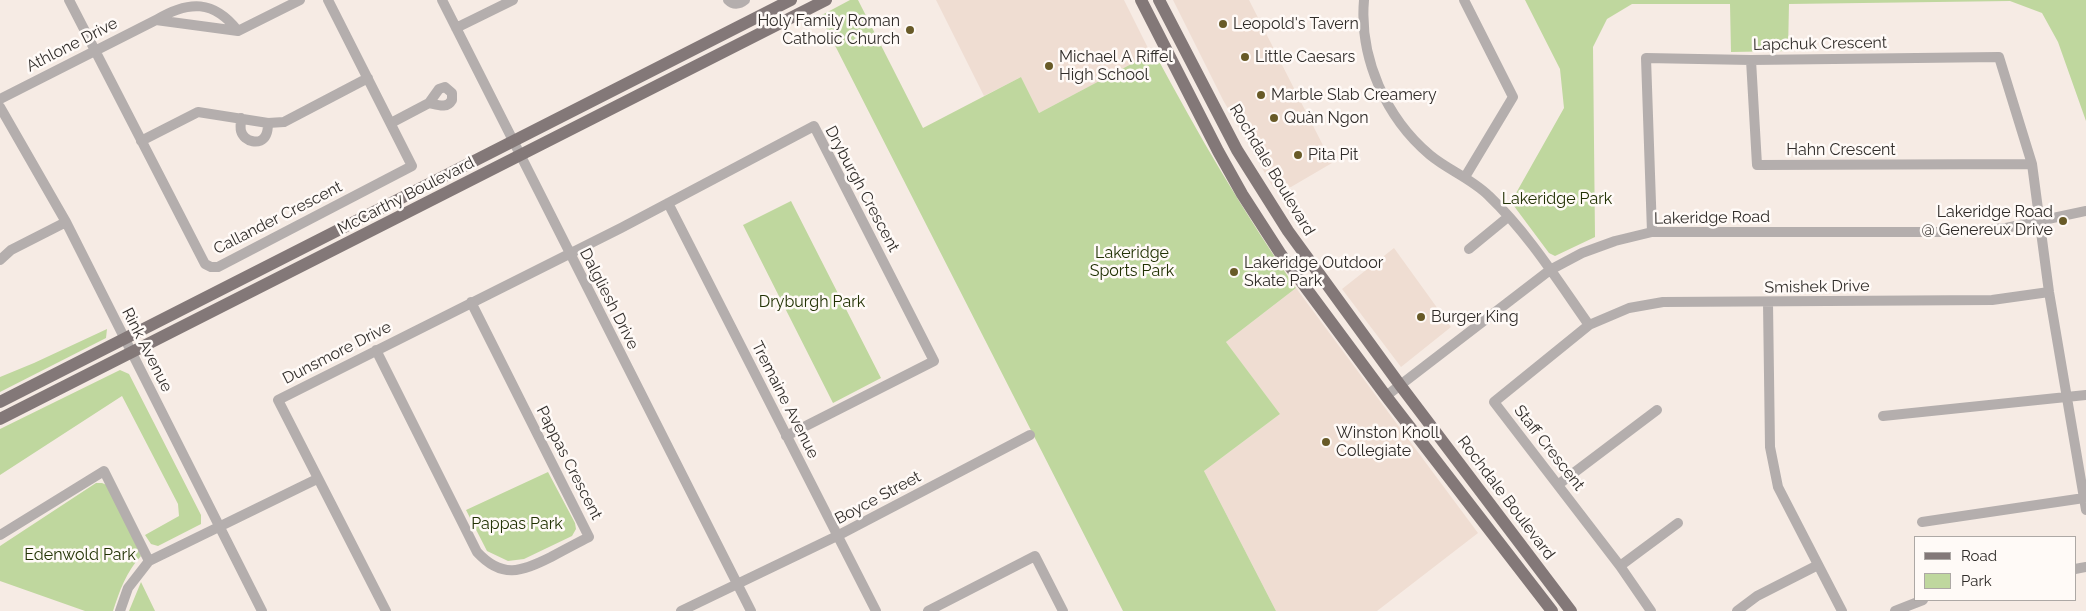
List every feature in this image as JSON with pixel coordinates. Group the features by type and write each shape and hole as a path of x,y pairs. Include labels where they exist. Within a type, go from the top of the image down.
{"main road":[{"name":"McCarthy Boulevard","path":"0,402 791,0"},
{"name":"McCarthy Boulevard","path":"0,419 826,0"},
{"name":"Rochdale Boulevard","path":"1141,0 1242,194 1280,253 1386,396 1552,611"},
{"name":"Rochdale Boulevard","path":"1158,0 1237,150 1269,202 1400,385 1571,611"}],"street":[{"name":"Callander Crescent","path":"69,0 205,264 211,267 218,267 412,166 328,0"},
{"path":"156,20 238,31 300,0"},
{"name":"Dalgliesh Drive","path":"442,0 751,611"},
{"path":"456,28 513,0"},
{"path":"728,0 732,4 745,0"},
{"path":"1364,0 1365,40 1374,76 1398,120 1430,155 1488,195 1550,270 1588,325"},
{"path":"1464,0 1512,97 1465,178"},
{"name":"Athlone Drive","path":"0,99 156,20 179,4 198,1 217,7 238,31"},
{"name":"Lapchuk Crescent","path":"1652,232 1646,58 1751,60 1999,58 2032,164 2049,292 2086,510"},
{"name":"Hahn Crescent","path":"1751,60 1756,165 2032,164"},
{"path":"141,141 198,112 268,123 284,122 368,78"},
{"path":"391,123 429,103"},
{"name":"Rink Avenue","path":"0,107 66,222 262,611"},
{"path":"241,118 241,132 247,140 255,142 263,140 267,134 268,123"},
{"name":"Dryburgh Crescent","path":"569,252 668,203 814,126 934,361 786,436"},
{"name":"Tremaine Avenue","path":"668,203 876,611"},
{"name":"Lakeridge Road","path":"1386,396 1550,270 1582,253 1615,241 1652,232 1956,232 2006,228 2086,211"},
{"path":"1469,249 1508,217"},
{"path":"0,260 11,250 66,222"},
{"name":"Dunsmore Drive","path":"386,611 278,400 569,252"},
{"name":"Smishek Drive","path":"1588,325 1629,308 1663,302 1992,300 2049,292"},
{"name":"Pappas Crescent","path":"376,350 477,552 487,563 503,569 515,571 528,569 589,537 471,302"},
{"path":"1768,302 1770,447 1778,486 1842,611"},
{"name":"Staff Crescent","path":"1588,325 1494,402 1559,484 1651,611"},
{"path":"1884,416 2086,395"},
{"path":"1559,484 1657,410"},
{"name":"Boyce Street","path":"737,583 837,536 1030,435"},
{"path":"0,535 104,471 149,562"},
{"path":"120,611 128,588 149,562 317,479"},
{"path":"1922,522 2084,498"},
{"path":"1620,566 1678,523"},
{"path":"928,611 1034,556 1063,611"},
{"path":"1737,611 1757,596 1818,565"},
{"path":"681,611 737,583"},
{"path":"1895,611 1920,601"}],"shaded area":[{"name":"Michael A Riffel High School","path":"936,0 1124,0 1151,54 1039,113 1021,77 984,96"},
{"path":"1173,0 1249,0 1332,163 1291,187 1274,189 1223,100"},
{"path":"1394,248 1451,327 1401,367 1342,289"},
{"name":"Winston Knoll Collegiate","path":"1296,288 1478,533 1377,611 1276,611 1204,471 1280,414 1226,342"}],"green space":[{"name":"Lakeridge Sports Park","path":"850,0 858,0 923,128 1021,77 1039,113 1154,52 1222,172 1296,288 1226,342 1280,414 1204,471 1276,611 1123,611 820,16"},
{"name":"Lakeridge Park","path":"1525,0 2086,0 2086,121 2058,42 2042,13 2010,1 1789,4 1788,51 1731,52 1730,4 1632,4 1607,19 1593,47 1595,237 1555,256 1549,253 1511,202 1564,108 1560,69"},
{"name":"Dryburgh Park","path":"791,201 881,378 833,403 743,225"},
{"path":"107,329 106,338 0,392 0,377"},
{"path":"120,370 129,374 201,515 201,524 158,546 151,544 145,535 179,516 178,504 122,396 0,475 0,429"},
{"name":"Pappas Park","path":"548,472 575,523 576,529 572,536 524,559 508,561 487,551 466,510"},
{"name":"Edenwold Park","path":"96,483 109,486 141,556 127,575 113,611 85,611 0,581 0,546"},
{"path":"141,582 155,611 129,611"}],"place":[{"name":"Leopold's Tavern","path":"1223,24"},
{"name":"Holy Family Roman Catholic Church","path":"910,30"},
{"name":"Little Caesars","path":"1245,57"},
{"name":"Michael A Riffel High School","path":"1049,66"},
{"name":"Marble Slab Creamery","path":"1261,95"},
{"name":"Quàn Ngon","path":"1274,118"},
{"name":"Pita Pit","path":"1298,155"},
{"name":"Lakeridge Road @ Genereux Drive","path":"2063,221"},
{"name":"Lakeridge Outdoor Skate Park","path":"1234,272"},
{"name":"Burger King","path":"1421,317"},
{"name":"Winston Knoll Collegiate","path":"1326,442"}]}
